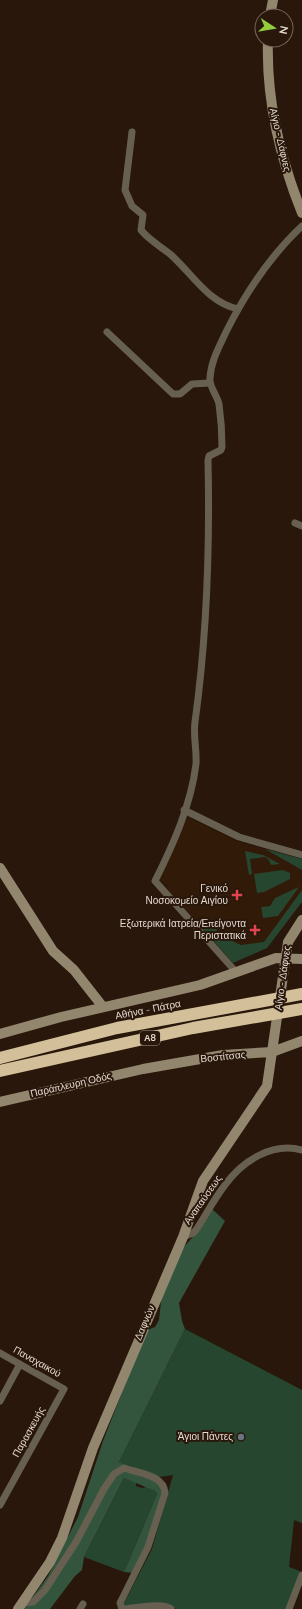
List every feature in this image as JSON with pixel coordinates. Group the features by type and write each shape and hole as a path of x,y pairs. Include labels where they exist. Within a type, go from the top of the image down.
{"highway":[{"name":"Αθήνα - Πάτρα","path":"0,1058 117,1028 302,994"},
{"name":"Α8","path":"0,1071 193,1028 302,1008"}],"main road":[{"name":"Αίγιο - Δάφνες","path":"268,48 271,104 277,140 289,179 302,213"},
{"path":"0,868 53,951 74,970 103,1007"},
{"name":"Αίγιο - Δάφνες","path":"274,1040 290,938 302,920"},
{"path":"0,1034 103,1007 187,988 236,972 266,960 286,958 302,959"},
{"name":"Δαφνών","path":"20,1606 56,1552 93,1448 182,1237 203,1180 267,1087 270,1077 274,1040"},
{"name":"Βοστίτσας","path":"143,1069 223,1055 272,1052 302,1041"},
{"name":"Παράπλευρη Οδός","path":"0,1102 143,1069"}],"street":[{"path":"132,132 125,190 132,206 143,215 141,230 170,254 206,291 228,307 238,309"},
{"path":"236,972 155,881 170,851 184,810 195,767 195,726 203,663 208,553 208,460 209,456 221,450 222,446 219,403 210,383 216,354 238,309 255,279 274,254 302,226"},
{"path":"107,332 173,394 180,394 192,384 210,383"},
{"path":"184,810 239,837 302,855"},
{"name":"Αναπαύσεως","path":"182,1237 196,1230 225,1184 249,1161 262,1154 283,1147 302,1150"},
{"name":"Παναχαικού","path":"0,1353 64,1389"},
{"path":"0,1401 20,1364"},
{"name":"Παρασκευής","path":"0,1505 64,1389"},
{"path":"20,1606 33,1602 45,1590 76,1542 104,1489 114,1474 124,1468 158,1479 165,1486 165,1493 148,1547 120,1602 122,1609"},
{"path":"289,1609 302,1574"},
{"path":"125,1609 148,1606 168,1607 171,1609"}],"shaded area":[{"name":"Γενικό Νοσοκομείο Αιγίου","path":"185,816 236,841 302,859 302,902 267,948 233,963 166,888 167,885 159,880"}],"green space":[{"path":"265,849 302,859 302,870"},
{"path":"245,851 263,855 280,864 271,865 269,860 265,857 250,859 252,874 249,875"},
{"path":"283,870 290,873 290,879 264,892 257,893 254,874"},
{"path":"299,887 278,916 263,918 261,907 270,906 275,898"},
{"path":"302,890 302,902 267,948 233,963 202,928 210,921 221,936 241,945 264,942"},
{"path":"212,1209 225,1221 179,1303 185,1329 119,1462 159,1477 163,1492 147,1546 133,1573 124,1572 157,1494 155,1491 124,1478 84,1557 82,1570 75,1576 50,1609 24,1609 48,1576 78,1517 103,1441 144,1337 147,1330 155,1327 159,1320 162,1293 183,1248 199,1230"},
{"path":"185,1329 302,1390 302,1523 294,1520 289,1567 300,1571 287,1609 176,1609 165,1604 158,1603 144,1603 125,1607 123,1605 152,1549 173,1475 159,1477 119,1462"},
{"path":"124,1478 136,1482 136,1486 142,1488 146,1487 155,1491 157,1494 124,1572 84,1557"}],"place":[{"name":"Γενικό Νοσοκομείο Αιγίου","path":"237,895"},
{"name":"Εξωτερικά Ιατρεία/Επείγοντα Περιστατικά","path":"255,930"},
{"name":"Άγιοι Πάντες","path":"241,1437"}]}
